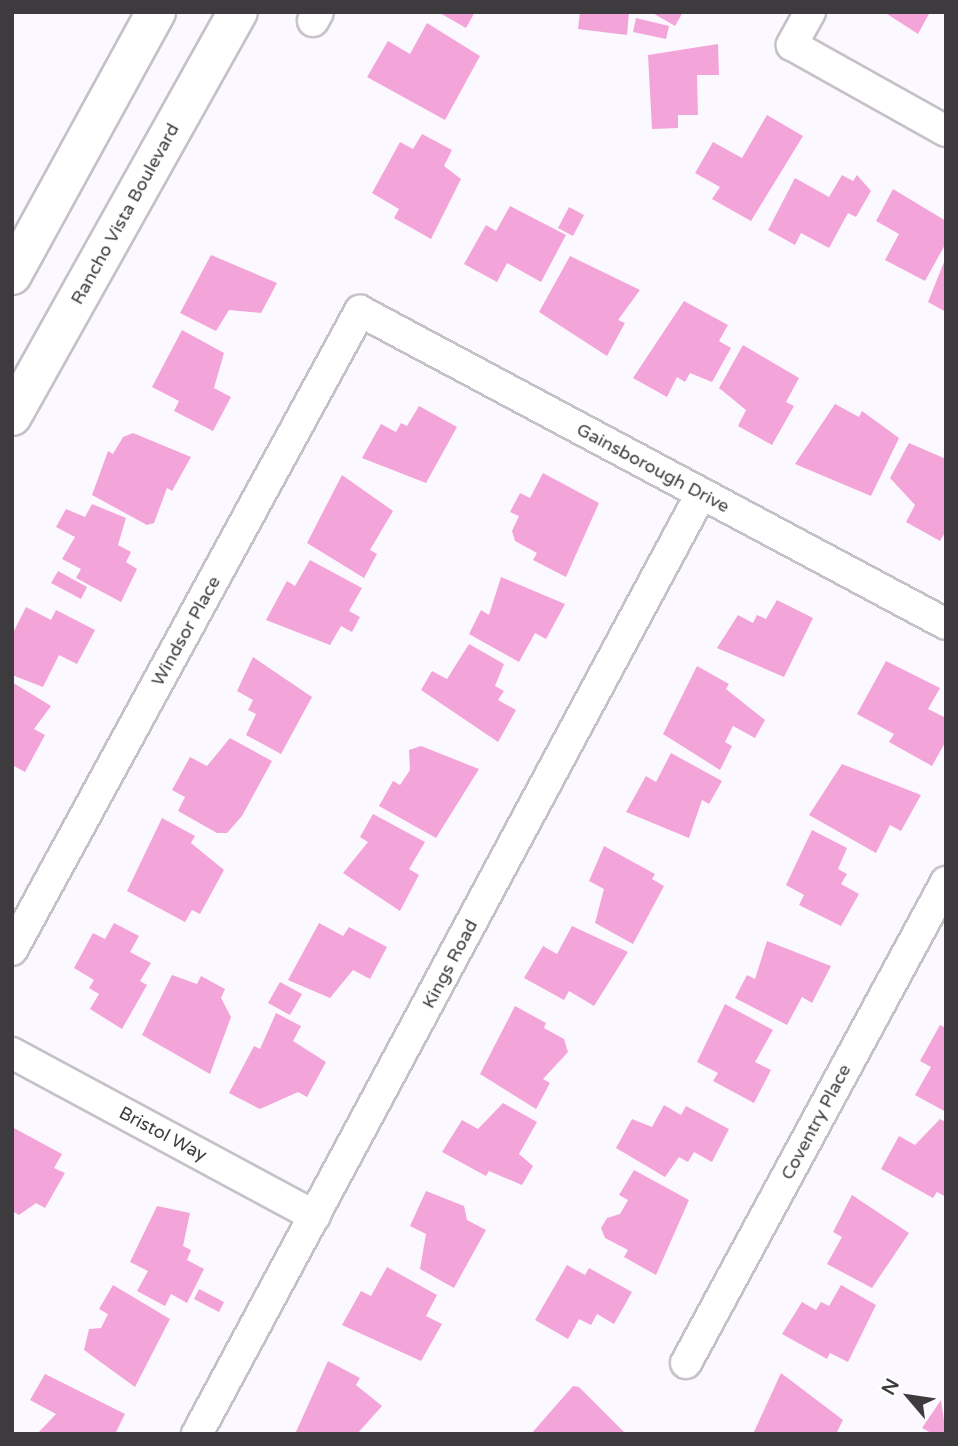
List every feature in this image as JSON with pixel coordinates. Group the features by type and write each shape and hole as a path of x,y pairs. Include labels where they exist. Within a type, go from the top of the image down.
{"main road":[{"path":"12,275 156,12"},
{"name":"Rancho Vista Boulevard","path":"12,416 238,12"}],"street":[{"path":"810,12 792,46 946,131"},
{"name":"Gainsborough Drive","path":"359,311 946,624"},
{"name":"Windsor Place","path":"12,950 359,311"},
{"name":"Kings Road","path":"197,1434 701,494"},
{"name":"Coventry Place","path":"686,1363 946,882"},
{"name":"Bristol Way","path":"12,1053 315,1216"}],"building":[{"path":"438,12 475,12 466,28"},
{"path":"580,12 629,12 627,35 578,29"},
{"path":"651,12 683,12 675,26"},
{"path":"884,12 930,12 918,34"},
{"path":"636,18 669,26 666,39 633,32"},
{"path":"427,23 480,56 445,120 367,77 388,41 410,54"},
{"path":"718,44 719,75 697,75 698,115 678,115 678,128 652,129 648,55"},
{"path":"767,115 803,136 751,221 712,199 720,187 695,173 713,142 742,158"},
{"path":"422,134 452,150 444,166 461,179 431,239 394,218 399,209 372,193 400,142 413,149"},
{"path":"842,175 853,181 857,175 871,191 856,217 848,213 829,248 801,233 795,245 768,230 795,178 829,197"},
{"path":"893,189 946,221 946,243 925,281 885,260 899,234 876,221"},
{"path":"510,206 566,235 541,282 507,263 497,282 464,264 486,225 496,231"},
{"path":"569,207 584,215 573,236 558,228"},
{"path":"211,255 277,283 261,313 229,310 216,331 180,313"},
{"path":"570,256 640,290 618,320 625,323 607,356 539,312"},
{"path":"946,257 946,312 928,302"},
{"path":"684,301 728,325 719,341 731,348 712,382 690,373 685,382 677,377 667,397 633,378"},
{"path":"182,330 224,353 214,388 231,397 213,431 174,411 179,401 152,387"},
{"path":"743,345 799,378 786,402 794,406 772,445 738,426 746,410 719,388"},
{"path":"835,404 859,417 862,411 899,438 871,496 795,464"},
{"path":"419,406 457,427 426,483 362,458 381,424 396,432 401,423 407,426"},
{"path":"133,433 191,457 172,491 167,488 154,523 147,525 92,495 108,451 113,454 123,437"},
{"path":"909,443 946,459 946,531 940,541 906,522 915,505 890,478"},
{"path":"543,473 599,503 566,577 533,560 537,553 515,541 512,531 519,516 510,512 520,493 530,498"},
{"path":"342,475 393,511 370,550 377,554 364,578 307,543"},
{"path":"92,504 126,518 118,545 131,552 126,562 137,569 121,602 76,578 81,569 62,559 75,537 56,527 66,509 85,517"},
{"path":"310,560 362,588 349,611 360,617 352,632 341,626 330,645 266,620 287,581 295,586"},
{"path":"58,571 87,587 81,599 51,583"},
{"path":"501,577 565,604 546,639 535,633 519,662 469,634 481,610 489,615"},
{"path":"777,600 813,618 784,677 717,648 738,615 753,623 757,615 766,619"},
{"path":"26,607 51,620 56,610 95,630 77,664 59,655 43,687 12,675 12,635"},
{"path":"469,644 504,664 495,686 504,691 498,700 516,710 498,742 421,690 432,671 447,679"},
{"path":"253,657 312,697 281,754 246,735 256,714 248,710 253,700 237,691"},
{"path":"886,661 940,688 928,709 946,718 946,741 932,766 889,742 894,734 857,714"},
{"path":"697,666 729,684 726,689 765,720 755,738 733,726 725,742 732,746 720,770 663,734"},
{"path":"12,682 51,706 34,729 45,735 25,772 12,765"},
{"path":"230,738 272,761 242,816 227,833 217,833 178,811 185,797 172,790 190,757 207,766"},
{"path":"421,746 479,769 436,838 379,806 393,781 400,785 410,770 409,750"},
{"path":"671,753 722,781 709,804 702,800 689,838 626,812 646,776 656,782"},
{"path":"842,764 921,795 901,831 890,825 876,853 809,815"},
{"path":"373,814 425,842 409,869 419,875 400,911 343,873 368,842 360,837"},
{"path":"162,818 195,836 191,843 224,870 200,914 192,910 185,922 127,891"},
{"path":"812,830 847,848 838,869 847,874 841,884 859,894 841,926 799,905 804,895 786,885"},
{"path":"604,846 655,874 652,879 664,886 633,944 595,923 604,889 589,881"},
{"path":"114,923 139,936 130,952 151,963 140,981 147,985 122,1029 90,1009 99,994 89,988 94,980 74,968 93,933 105,939"},
{"path":"319,923 343,936 349,927 387,947 370,979 353,970 330,998 288,980"},
{"path":"572,926 628,952 594,1006 569,991 564,1000 524,978 543,946 557,954"},
{"path":"767,941 831,966 812,1003 802,997 787,1025 735,998 747,975 755,979"},
{"path":"172,975 197,984 201,976 225,989 221,998 231,1017 210,1074 142,1035"},
{"path":"280,982 302,994 290,1015 268,1003"},
{"path":"725,1004 773,1030 755,1062 771,1070 754,1103 713,1081 718,1073 697,1062"},
{"path":"515,1006 546,1023 544,1028 564,1039 568,1052 543,1079 550,1083 536,1109 480,1074"},
{"path":"276,1013 301,1026 293,1041 326,1062 307,1097 298,1092 260,1109 229,1093 254,1046 260,1049"},
{"path":"940,1025 946,1028 946,1112 915,1095 931,1067 920,1061"},
{"path":"503,1103 537,1122 519,1154 533,1166 522,1185 489,1171 486,1176 442,1152 462,1120 478,1129"},
{"path":"664,1105 681,1115 686,1106 729,1129 712,1162 694,1152 688,1162 679,1157 665,1177 616,1148 632,1119 652,1127"},
{"path":"940,1119 946,1122 946,1197 937,1192 933,1198 881,1169 899,1136 915,1145"},
{"path":"12,1127 62,1154 54,1168 65,1173 45,1208 36,1203 19,1215 12,1211"},
{"path":"634,1170 689,1200 656,1275 624,1257 628,1250 605,1238 601,1228 607,1218 620,1214 628,1200 619,1195"},
{"path":"426,1191 464,1206 467,1220 486,1230 454,1288 420,1269 426,1234 410,1226"},
{"path":"852,1195 909,1233 872,1288 827,1264 842,1237 833,1232"},
{"path":"157,1206 190,1213 183,1246 191,1250 187,1260 204,1269 187,1303 171,1294 165,1306 137,1291 148,1271 130,1262"},
{"path":"567,1265 585,1275 589,1268 632,1292 614,1324 597,1314 591,1325 579,1319 568,1339 535,1320"},
{"path":"387,1267 437,1295 426,1316 442,1324 421,1361 342,1325 361,1291 371,1296"},
{"path":"113,1285 170,1319 135,1387 84,1350 89,1329 101,1328 108,1314 99,1309"},
{"path":"841,1285 876,1305 848,1362 830,1353 827,1359 782,1334 802,1302 816,1310 821,1302 829,1306"},
{"path":"199,1289 224,1302 219,1312 194,1299"},
{"path":"328,1361 360,1378 356,1385 382,1406 357,1434 295,1434"},
{"path":"781,1373 843,1420 836,1434 753,1434"},
{"path":"45,1374 125,1414 115,1434 37,1434 56,1414 30,1400"},
{"path":"573,1386 579,1387 626,1434 531,1434"},
{"path":"941,1400 946,1434 933,1434 922,1428"}]}
